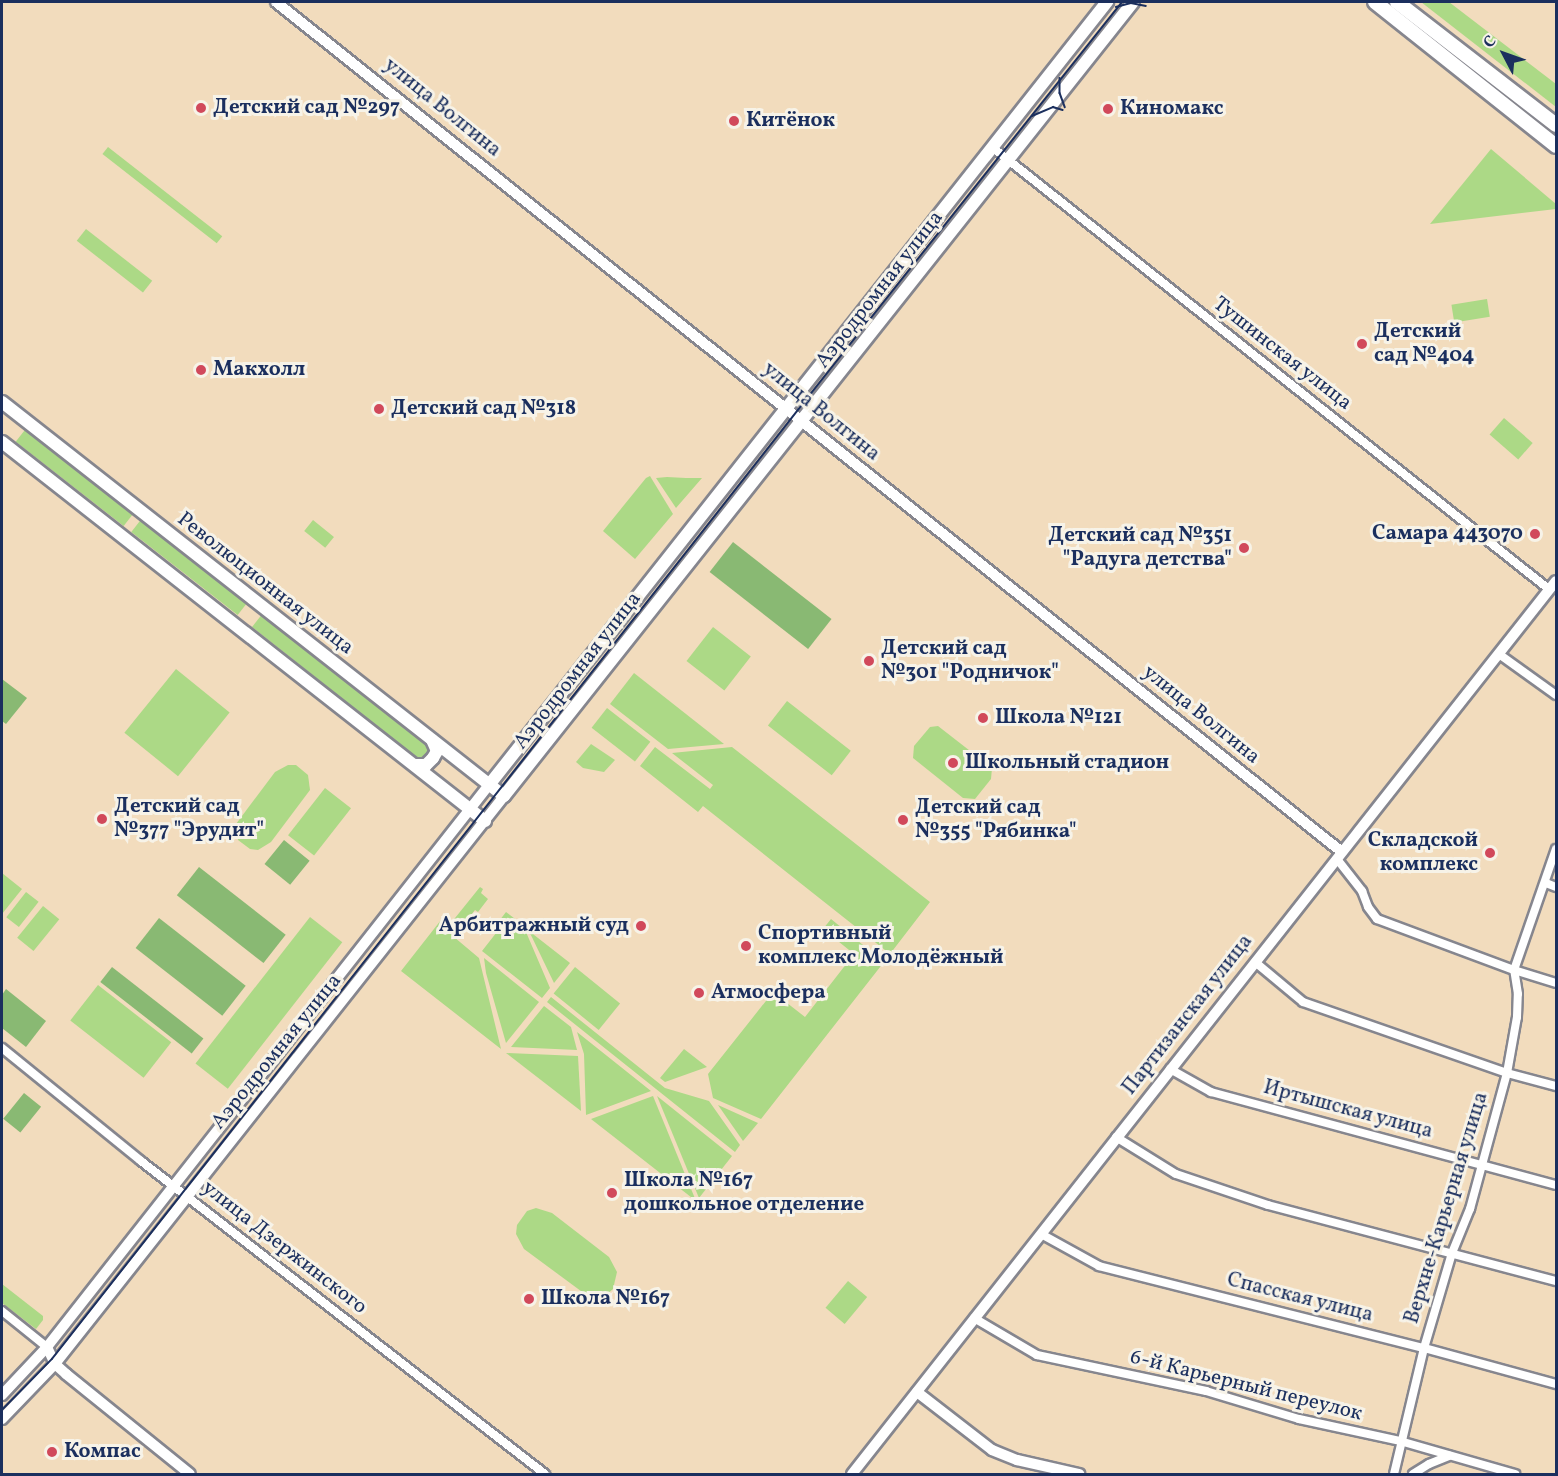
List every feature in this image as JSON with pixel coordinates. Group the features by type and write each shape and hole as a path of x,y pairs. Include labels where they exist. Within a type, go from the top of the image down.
{"main road":[{"name":"Аэродромная улица","path":"489,785 1107,2"},
{"name":"Аэродромная улица","path":"504,796 1133,2"},
{"path":"1375,2 1557,146"},
{"path":"1397,2 1557,125"},
{"name":"Революционная улица","path":"2,402 504,796"},
{"path":"2,442 485,821"},
{"path":"415,765 426,765 433,758 437,751 432,740"}],"street":[{"name":"улица Волгина","path":"276,2 801,420 1340,856 1377,919 1514,970 1557,983"},
{"name":"Тушинская улица","path":"992,147 1553,586"},
{"name":"Партизанская улица","path":"852,1474 1553,586"},
{"path":"1499,654 1557,695"},
{"name":"Аэродромная улица","path":"47,1347 489,785"},
{"name":"Аэродромная улица","path":"55,1364 504,796"},
{"name":"Верхне-Карьерная улица","path":"1394,1474 1400,1441 1424,1348 1452,1253 1470,1209 1480,1164 1507,1073 1517,1017 1518,994 1514,970 1557,849"},
{"path":"1546,883 1557,887"},
{"path":"1255,962 1303,1002 1507,1073 1557,1086"},
{"name":"улица Дзержинского","path":"2,1048 545,1474"},
{"name":"Иртышская улица","path":"1170,1069 1211,1092 1557,1185"},
{"path":"1116,1137 1176,1174 1268,1205 1557,1281"},
{"name":"Спасская улица","path":"1041,1234 1099,1266 1557,1384"},
{"path":"2,1311 47,1347 55,1364 190,1474"},
{"name":"6-й Карьерный переулок","path":"974,1318 1037,1356 1206,1391 1299,1419 1400,1441 1515,1474"},
{"path":"2,1395 47,1347"},
{"path":"2,1419 55,1364"},
{"path":"917,1392 992,1450 1017,1460 1079,1474"},
{"path":"1413,1474 1449,1456"}],"green space":[{"path":"1421,2 1449,2 1556,84 1556,107"},
{"path":"108,147 222,236 217,243 102,154"},
{"path":"1491,149 1556,204 1556,209 1430,224"},
{"path":"86,229 152,281 143,293 77,241"},
{"path":"1487,299 1490,317 1454,322 1451,305"},
{"path":"1504,418 1533,443 1518,460 1490,435"},
{"path":"28,426 136,510 124,526 16,442"},
{"path":"650,476 673,514 635,559 603,531"},
{"path":"656,478 702,478 676,508"},
{"path":"143,517 249,600 238,615 131,532"},
{"path":"313,520 334,537 325,548 304,531"},
{"path":"733,542 832,619 808,649 710,572"},
{"path":"263,613 430,743 428,754 418,759 252,627"},
{"path":"713,627 751,657 724,690 687,661"},
{"path":"176,669 230,712 178,776 124,733"},
{"path":"634,673 724,744 668,749 610,704"},
{"path":"2,679 27,698 6,724 2,721"},
{"path":"787,701 851,751 832,775 768,725"},
{"path":"607,708 650,742 635,762 592,728"},
{"name":"Школьный стадион","path":"938,726 992,768 991,779 975,799 963,798 913,758 914,746 930,727"},
{"path":"591,744 615,760 604,772 583,768 576,762"},
{"path":"655,747 710,789 713,785 672,753 732,747 930,902 890,954 703,806 698,812 640,766"},
{"path":"288,765 296,765 308,775 310,790 271,842 258,850 250,849 238,840 236,824 275,772"},
{"path":"325,788 351,808 314,856 288,835"},
{"path":"284,840 310,861 290,885 264,864"},
{"path":"199,867 286,935 264,963 177,895"},
{"path":"2,873 22,889 2,914"},
{"path":"480,887 483,889 481,893 488,899 478,912 475,910 460,929 451,923"},
{"path":"26,892 39,902 19,927 6,917"},
{"path":"43,906 59,919 34,951 17,938"},
{"path":"506,912 523,925 550,988 542,998 482,951 500,928 496,925"},
{"path":"310,917 342,942 228,1089 195,1064"},
{"path":"159,918 246,986 222,1016 136,948"},
{"path":"831,919 884,962 761,1119 713,1098 708,1074 773,992 805,1017 854,954 823,929"},
{"path":"441,920 457,933 454,937 479,958 501,1049 401,971"},
{"path":"529,931 570,963 554,983"},
{"path":"484,958 539,1002 506,1043 486,973"},
{"path":"112,967 203,1038 192,1053 100,982"},
{"path":"575,967 620,1004 599,1030 554,993"},
{"path":"98,985 171,1042 144,1078 70,1020"},
{"path":"6,989 46,1021 26,1047 2,1028 2,995"},
{"path":"551,997 665,1088 709,1101 740,1145 735,1152 547,1002"},
{"path":"544,1006 571,1027 577,1050 511,1047"},
{"path":"577,1032 651,1091 586,1115 584,1054"},
{"path":"684,1049 707,1067 665,1082 660,1078"},
{"path":"506,1053 578,1056 581,1111"},
{"path":"24,1093 41,1107 20,1132 3,1119"},
{"path":"653,1096 696,1201 591,1119"},
{"path":"657,1096 732,1156 699,1198"},
{"path":"718,1105 758,1123 743,1141"},
{"path":"536,1208 552,1213 609,1257 617,1272 613,1289 606,1295 589,1297 524,1249 516,1234 517,1225 527,1211"},
{"path":"848,1281 867,1297 845,1324 826,1308"},
{"path":"2,1284 43,1316 43,1320 36,1329 2,1303"}],"tram line":[{"path":"2,1410 52,1359 801,406 1122,2"},
{"path":"1116,7 1131,3 1146,6"},
{"path":"1060,78 1060,93 1065,107"},
{"path":"1032,116 1053,107 1063,110"}],"place":[{"name":"Детский сад №297","path":"201,108"},
{"name":"Киномакс","path":"1108,109"},
{"name":"Китёнок","path":"734,121"},
{"name":"Детский сад №404","path":"1362,344"},
{"name":"Макхолл","path":"201,370"},
{"name":"Детский сад №318","path":"379,409"},
{"name":"Самара 443070","path":"1535,534"},
{"name":"Детский сад №351 \"Радуга детства\"","path":"1244,548"},
{"name":"Детский сад №301 \"Родничок\"","path":"869,661"},
{"name":"Школа №121","path":"983,718"},
{"name":"Школьный стадион","path":"953,763"},
{"name":"Детский сад №377 \"Эрудит\"","path":"102,819"},
{"name":"Детский сад №355 \"Рябинка\"","path":"903,820"},
{"name":"Складской комплекс","path":"1490,853"},
{"name":"Арбитражный суд","path":"641,926"},
{"name":"Спортивный комплекс Молодёжный","path":"746,946"},
{"name":"Атмосфера","path":"699,993"},
{"name":"Школа №167 дошкольное отделение","path":"612,1193"},
{"name":"Школа №167","path":"529,1299"},
{"name":"Компас","path":"52,1452"}]}
